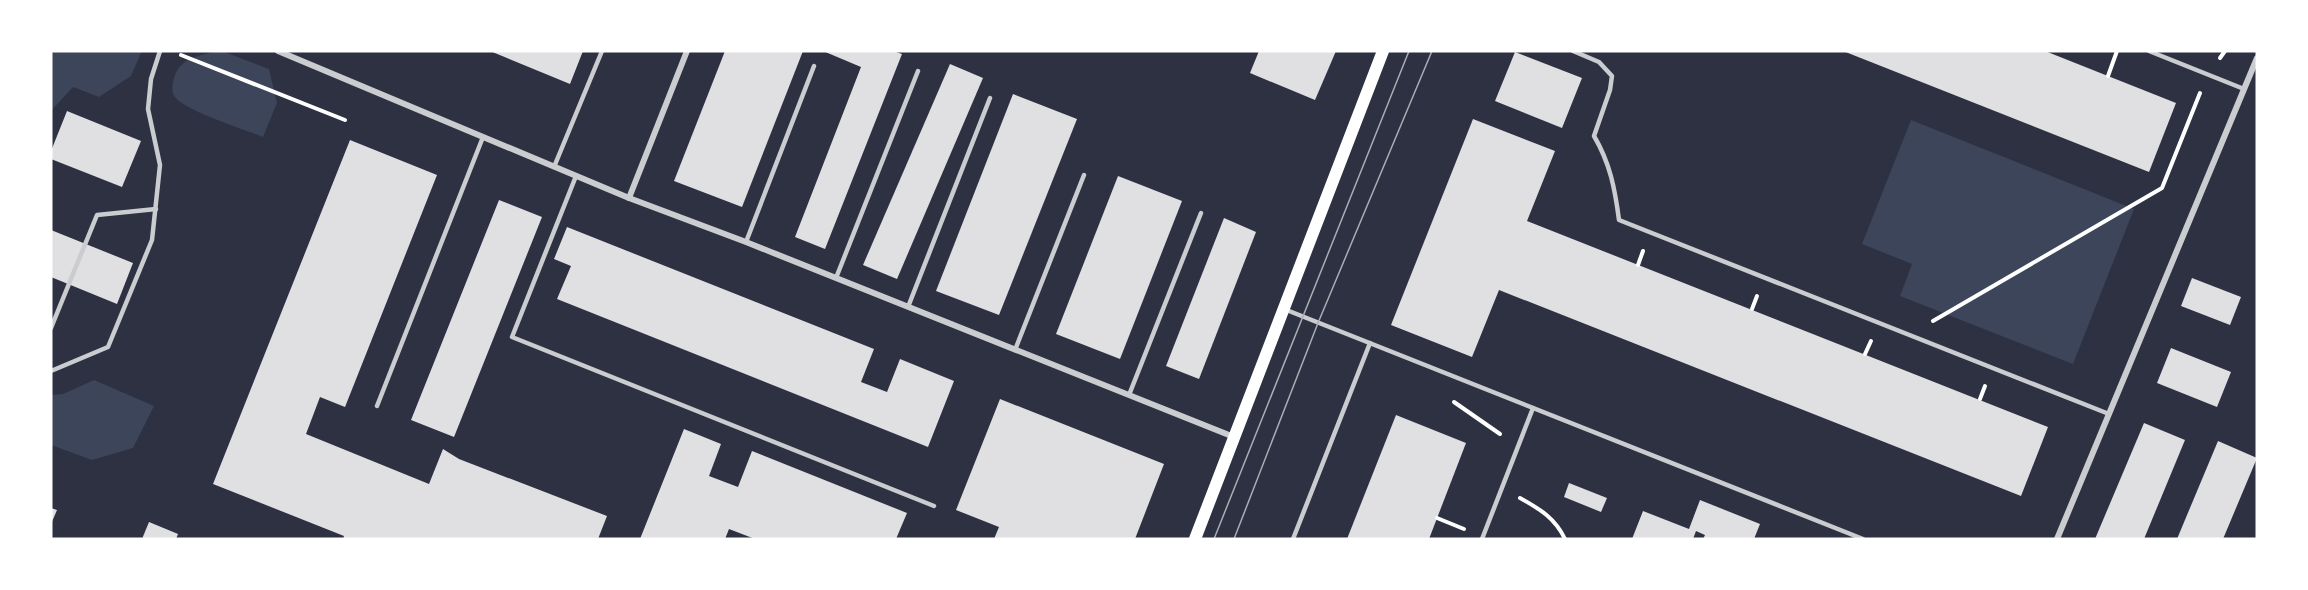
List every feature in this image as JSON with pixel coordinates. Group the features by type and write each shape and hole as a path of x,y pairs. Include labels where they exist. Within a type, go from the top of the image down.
{"main road":[{"path":"1195,539 1383,51"}],"street":[{"path":"278,51 629,198 746,242 1234,437"},
{"path":"629,198 687,51"},
{"path":"2057,539 2257,58"}],"lane":[{"path":"51,371 108,347 153,240 160,165 148,109 151,78 160,51"},
{"path":"554,167 602,51"},
{"path":"1573,51 1599,62 1611,76 1611,90 1594,136 1606,156 1614,184 1620,220 2109,414"},
{"path":"2149,51 2244,89"},
{"path":"746,242 814,66"},
{"path":"836,278 918,71"},
{"path":"908,307 990,98"},
{"path":"377,406 483,137"},
{"path":"1015,350 1084,175"},
{"path":"576,176 512,337 934,507"},
{"path":"51,328 97,215 156,209"},
{"path":"1129,395 1201,213"},
{"path":"1284,309 1863,539"},
{"path":"1293,539 1370,344"},
{"path":"1482,538 1533,408"}],"path":[{"path":"172,51 345,120"},
{"path":"2108,76 2117,51"},
{"path":"1909,335 2162,188 2207,74"},
{"path":"1502,488 1544,511 1560,529 1565,539"},
{"path":"1437,518 1482,538"}],"shaded area":[{"path":"51,51 141,51 141,53 131,76 99,97 73,87 51,111"},
{"path":"222,51 269,69 277,103 263,137 190,108 173,94 172,86 175,75 183,64 195,57"},
{"path":"1911,120 2134,209 2073,364 1900,296 1912,264 1862,244"},
{"path":"94,380 154,406 133,448 92,460 51,445 51,395 63,394"}],"building":[{"path":"490,51 583,51 570,84"},
{"path":"725,51 803,51 742,207 674,181"},
{"path":"823,51 893,51 902,54 825,249 795,237 861,67"},
{"path":"1259,51 1336,51 1315,100 1250,73"},
{"path":"1843,51 2045,51 2176,103 2149,172"},
{"path":"1515,52 1582,78 1562,128 1495,101"},
{"path":"950,64 983,78 897,279 863,265"},
{"path":"1013,94 1077,119 999,315 936,291"},
{"path":"67,111 141,141 122,187 51,159 51,151"},
{"path":"1473,119 1555,151 1527,221 2048,427 2021,496 1499,290 1472,357 1391,325"},
{"path":"350,140 437,175 345,407 320,397 306,434 429,484 443,449 459,459 607,516 598,539 343,539 344,536 213,484"},
{"path":"1118,176 1182,201 1120,359 1056,334"},
{"path":"499,200 542,217 454,437 411,420"},
{"path":"1224,218 1256,232 1199,379 1166,366"},
{"path":"567,227 874,349 861,382 887,392 900,359 954,381 928,447 557,299 571,266 554,259"},
{"path":"51,230 133,263 117,304 51,277"},
{"path":"2192,278 2241,297 2230,325 2181,306"},
{"path":"2171,348 2231,372 2217,407 2157,383"},
{"path":"1000,399 1164,464 1135,539 994,539 999,527 956,510"},
{"path":"1396,415 1466,443 1429,539 1347,539"},
{"path":"2144,423 2185,440 2144,539 2095,539"},
{"path":"684,429 721,444 709,476 738,487 752,451 907,513 896,539 755,539 729,529 725,539 640,539"},
{"path":"2218,441 2257,458 2223,539 2177,539"},
{"path":"1569,483 1607,498 1601,512 1564,497"},
{"path":"1700,500 1760,524 1754,539 1703,539 1705,535 1696,531 1693,539 1632,539 1643,511 1689,529"},
{"path":"51,508 57,510 51,524"},
{"path":"149,522 178,534 176,539 142,539"}],"tram line":[{"path":"1214,539 1409,51"},
{"path":"1234,539 1318,323 1432,51"}]}
